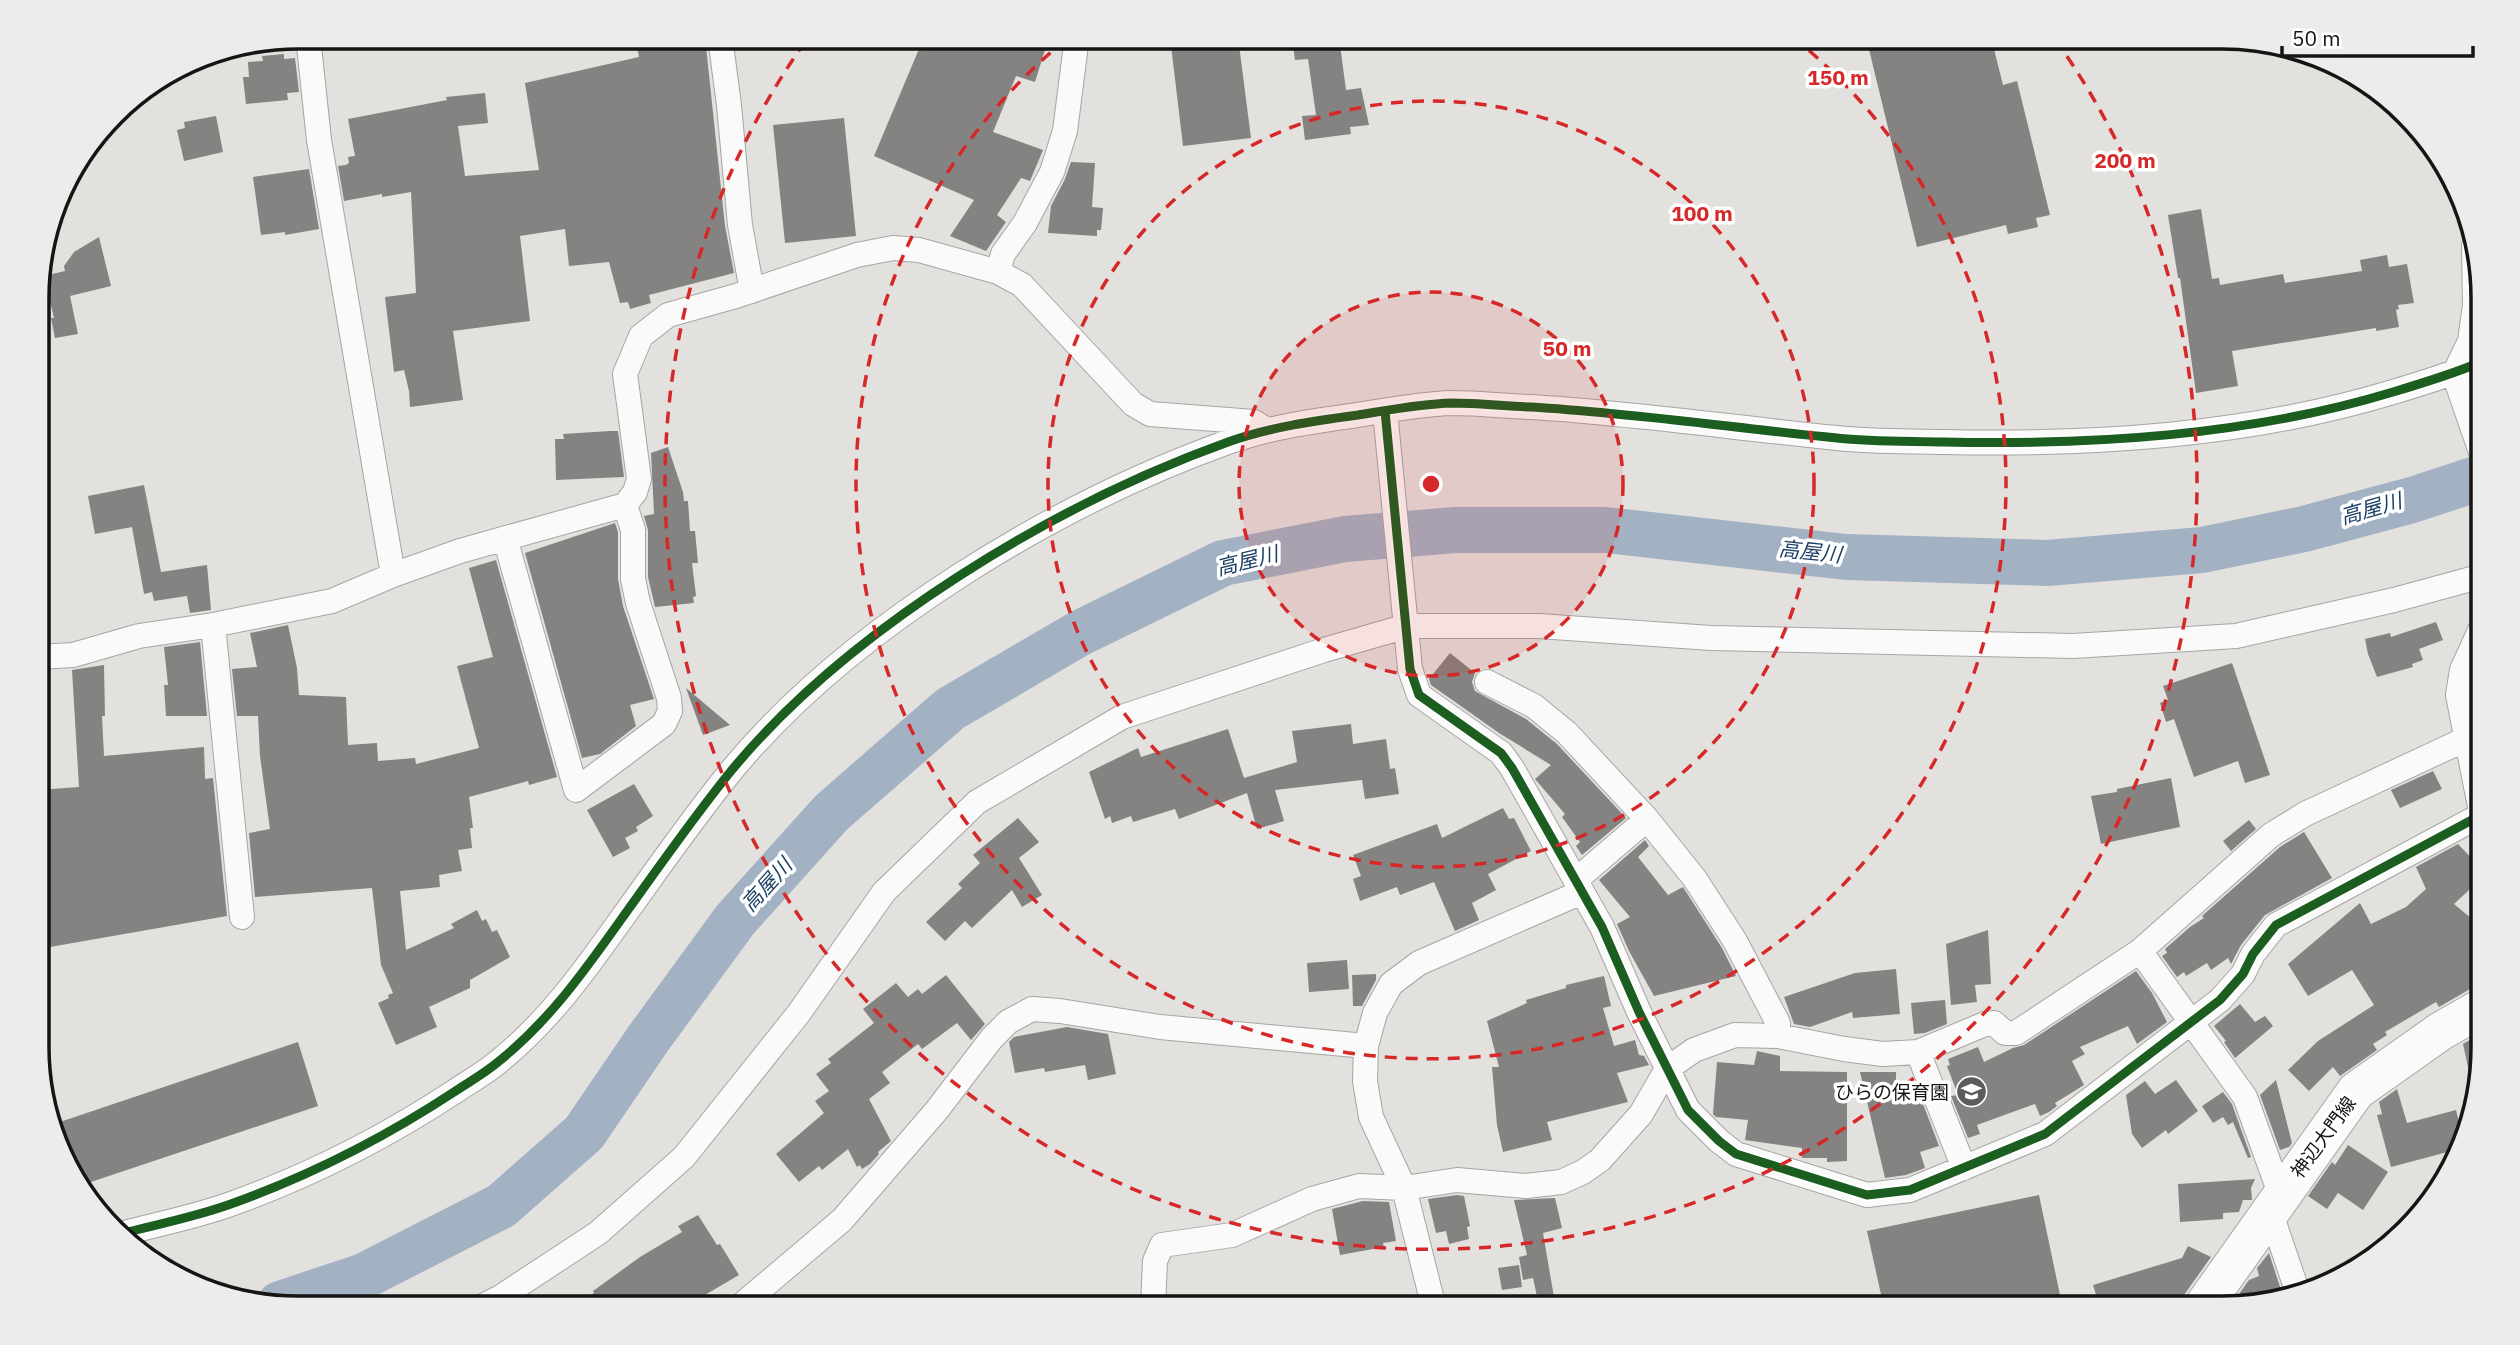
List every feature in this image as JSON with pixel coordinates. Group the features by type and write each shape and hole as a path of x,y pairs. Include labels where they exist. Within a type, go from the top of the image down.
{"main road":[{"name":"神辺大門線","path":"2211,1296 2356,1091 2441,1031 2471,1014"}],"street":[{"path":"309,49 319,140 393,575"},
{"path":"722,49 740,225 752,291"},
{"path":"998,272 1003,254 1025,223 1052,172 1065,131 1075,49"},
{"path":"50,656 73,655 139,636 213,625 332,601 460,551 625,505 635,492 639,479 625,374 641,336 668,315 752,291 845,258 893,248 919,250 998,272 1022,285 1133,404 1150,414 1254,422 1267,430"},
{"path":"2471,334 2456,377 2471,422"},
{"path":"131,1231 226,1206 327,1164 406,1124 495,1066 543,1023 578,981 681,836 732,770 774,723 843,662 916,605 992,556 1066,515 1151,474 1225,443 1267,430 1450,403 1583,410 1846,439 2023,443 2244,428 2456,377 2471,368"},
{"path":"1385,414 1410,668 1419,695 1501,753 1602,928 1688,1110 1736,1154 1867,1195 1910,1190 2045,1134 2220,1000 2243,974 2253,954 2276,925 2471,823"},
{"path":"505,538 576,790 664,724 670,712 669,698 638,603 633,579 633,530 625,505"},
{"path":"502,1296 598,1233 684,1157 799,1013 884,892 977,802 1122,718 1406,620 1711,638 2073,646 2236,636 2394,600 2471,579"},
{"path":"213,625 242,917"},
{"path":"1154,1296 1155,1261 1162,1245 1232,1235 1312,1199 1359,1186 1404,1188 1457,1180 1526,1186 1561,1182 1600,1160 1641,1114 1667,1069 1694,1050 1735,1035 1779,1036 1882,1054 1918,1052 1985,1024 1994,1023 2005,1033 2016,1033 2140,951 2271,835 2470,723 2458,695 2462,670 2471,650"},
{"path":"1487,682 1534,706 1567,733 1647,819 1695,878 1735,942 1778,1023 1779,1036"},
{"path":"1431,1296 1404,1188 1371,1117 1365,1081 1366,1046 1375,1013 1391,984 1419,963 1579,886 1647,819"},
{"path":"2140,951 2245,1097 2296,1285"},
{"path":"752,1296 842,1220 937,1110 992,1038 1008,1022 1031,1009 1160,1027 1366,1046"},
{"path":"1918,1052 1964,1168"}],"building":[{"path":"637,49 706,49 725,226 734,273 649,295 651,303 630,309 628,302 620,303 609,262 569,266 565,229 520,236 530,321 453,331 463,400 410,407 404,370 394,372 385,297 416,293 411,192 344,201 338,166 346,165 349,163 348,157 355,156 348,119 447,100 446,97 485,93 488,123 458,126 465,176 539,170 525,83 639,57"},
{"path":"919,49 1045,49 1035,82 1016,76 993,132 1043,150 1030,181 1021,178 997,215 1006,222 986,251 950,236 974,200 874,156"},
{"path":"1171,49 1240,49 1251,138 1183,146"},
{"path":"1294,49 1341,49 1346,90 1361,88 1369,125 1350,127 1351,134 1305,140 1302,116 1316,115 1308,59 1295,60"},
{"path":"1869,49 1994,49 2003,85 2017,81 2050,215 2036,218 2038,227 2008,234 2006,225 1917,247"},
{"path":"284,54 284,59 295,58 299,92 287,93 288,100 246,104 243,77 249,77 248,62 263,61 262,56"},
{"path":"216,116 223,152 184,161 177,130 185,128 184,122"},
{"path":"844,118 856,236 785,243 773,125"},
{"path":"1071,162 1095,163 1092,207 1103,208 1101,230 1097,230 1097,236 1048,233 1051,206"},
{"path":"309,169 319,229 285,235 285,232 261,235 253,177"},
{"path":"2201,209 2212,279 2219,278 2220,285 2283,274 2285,283 2362,271 2360,260 2387,255 2389,267 2407,264 2414,303 2398,305 2399,309 2396,310 2399,327 2376,331 2376,328 2232,351 2238,386 2196,393 2168,215"},
{"path":"99,237 111,286 70,296 78,334 55,338 51,318 54,318 50,301 50,274 65,271 64,266 74,252"},
{"path":"618,431 624,477 556,480 555,439 564,439 563,434"},
{"path":"668,447 684,501 688,501 690,531 695,531 698,563 692,563 696,596 693,597 694,603 655,607 648,577 648,530 644,516 654,514 651,453"},
{"path":"144,485 161,572 207,565 211,610 190,613 187,596 154,601 152,592 144,594 132,527 95,534 88,496"},
{"path":"615,523 618,532 618,579 623,606 654,699 630,705 636,726 600,754 582,758 525,553"},
{"path":"496,560 557,777 529,785 528,781 469,797 473,828 470,828 472,848 458,850 462,871 439,875 440,887 400,891 406,950 454,928 451,924 477,910 482,921 486,919 492,932 497,930 510,957 470,980 470,988 429,1007 437,1027 396,1045 378,1003 393,993 381,965 372,888 255,897 249,833 270,829 260,756 258,716 237,716 232,669 257,667 250,633 288,625 297,668 299,695 346,697 348,745 377,743 378,761 415,758 416,764 479,748 457,666 493,657 469,568"},
{"path":"2436,622 2443,640 2419,649 2423,660 2412,664 2413,667 2377,677 2365,639 2390,633 2391,637"},
{"path":"200,642 207,716 166,716 164,685 168,685 164,647"},
{"path":"1450,653 1475,673 1472,682 1475,691 1526,719 1557,744 1626,818 1582,855 1576,846 1580,842 1562,817 1565,814 1535,779 1551,765 1499,733 1431,685 1429,679"},
{"path":"2232,663 2270,775 2245,783 2238,761 2194,777 2174,719 2166,722 2160,703 2168,700 2163,686"},
{"path":"104,665 104,756 204,747 205,779 213,778 227,916 50,947 49,789 79,787 72,670"},
{"path":"686,688 730,725 703,735"},
{"path":"1351,724 1353,744 1386,739 1390,769 1395,768 1399,794 1365,799 1362,780 1275,790 1284,821 1257,829 1247,793 1179,819 1175,809 1133,822 1131,816 1112,823 1110,816 1105,819 1089,772 1138,748 1141,757 1228,729 1244,778 1297,762 1292,731"},
{"path":"2433,771 2442,789 2400,808 2391,790"},
{"path":"2171,778 2180,827 2101,844 2091,796"},
{"path":"634,784 653,816 636,827 638,831 625,838 630,848 613,857 587,810"},
{"path":"1503,808 1509,819 1514,818 1531,851 1488,874 1496,890 1472,903 1479,920 1455,931 1434,882 1400,895 1397,887 1360,901 1353,879 1361,876 1353,855 1437,824 1442,838"},
{"path":"1018,818 1039,842 1019,858 1042,895 1022,907 1012,890 972,928 965,921 945,941 926,922 962,888 958,884 980,863 973,855"},
{"path":"2249,820 2256,829 2231,851 2223,841"},
{"path":"2304,832 2332,878 2265,915 2241,945 2231,964 2228,958 2211,970 2207,963 2186,976 2184,972 2177,977 2162,956 2167,953 2165,949 2204,918 2202,916 2280,847"},
{"path":"1645,840 1649,846 1638,857 1668,895 1683,887 1722,948 1736,976 1654,996 1617,924 1630,917 1599,880"},
{"path":"2458,844 2471,858 2471,888 2454,904 2471,918 2471,989 2439,1007 2436,1002 2385,1032 2387,1035 2373,1044 2377,1050 2340,1076 2333,1067 2309,1091 2288,1070 2318,1041 2374,1005 2352,970 2308,996 2288,964 2360,903 2371,924 2406,907 2426,889 2416,867"},
{"path":"1988,930 1991,984 1975,985 1977,1002 1951,1005 1946,944"},
{"path":"1347,960 1349,989 1309,992 1307,963"},
{"path":"1896,969 1900,1014 1853,1018 1852,1012 1810,1027 1794,1024 1784,997 1855,973"},
{"path":"2136,971 2152,993 2167,1022 2137,1044 2128,1026 2080,1047 2085,1054 2072,1061 2084,1085 2055,1103 2057,1106 2049,1112 2040,1116 2035,1104 1977,1125 1980,1134 1968,1138 1951,1096 1958,1095 1947,1066 1950,1065 1948,1059 1978,1047 1984,1062 2024,1045"},
{"path":"1376,974 1376,980 1362,1006 1353,1006 1352,975"},
{"path":"946,975 985,1024 971,1040 957,1023 922,1049 918,1044 882,1072 890,1083 869,1099 891,1141 878,1152 870,1164 862,1169 860,1165 857,1167 848,1149 822,1170 819,1166 799,1182 776,1154 824,1113 815,1101 829,1091 816,1074 831,1063 828,1059 874,1023 863,1009 896,983 908,997 918,989 922,994"},
{"path":"1604,976 1611,1006 1603,1008 1614,1046 1635,1040 1639,1055 1644,1056 1649,1065 1617,1073 1628,1102 1547,1122 1552,1140 1503,1152 1497,1125 1492,1067 1499,1067 1487,1021 1527,1003 1526,1000 1566,988 1566,985"},
{"path":"1945,1000 1947,1024 1925,1033 1914,1034 1911,1003"},
{"path":"2240,1004 2255,1022 2265,1016 2273,1026 2235,1058 2214,1026"},
{"path":"1067,1027 1108,1034 1116,1074 1088,1080 1085,1065 1045,1072 1044,1068 1015,1073 1009,1042 1014,1037"},
{"path":"2471,1039 2469,1073 2463,1044"},
{"path":"298,1042 318,1106 89,1183 60,1122"},
{"path":"1757,1051 1780,1056 1780,1071 1847,1072 1847,1161 1827,1162 1827,1158 1802,1158 1802,1148 1745,1140 1748,1120 1716,1117 1713,1114 1717,1062 1754,1065"},
{"path":"1860,1072 1896,1072 1896,1097 1920,1096 1939,1146 1920,1152 1925,1168 1906,1175 1885,1178"},
{"path":"2176,1080 2198,1111 2168,1134 2166,1130 2142,1148 2132,1134 2126,1095 2145,1081 2155,1094"},
{"path":"2276,1080 2292,1143 2280,1150 2260,1095"},
{"path":"2397,1089 2407,1123 2456,1110 2460,1122 2447,1152 2391,1167 2377,1115 2382,1114 2379,1102"},
{"path":"2223,1092 2232,1104 2251,1157 2248,1158 2233,1122 2228,1125 2223,1117 2213,1123 2202,1106"},
{"path":"2348,1145 2388,1172 2363,1210 2338,1193 2327,1209 2308,1196 2332,1162 2335,1165"},
{"path":"2255,1179 2251,1188 2252,1200 2243,1200 2239,1212 2223,1213 2223,1219 2180,1222 2178,1184"},
{"path":"2039,1195 2060,1295 1881,1296 1867,1231"},
{"path":"1464,1196 1470,1226 1467,1227 1469,1239 1449,1244 1446,1231 1436,1233 1428,1199"},
{"path":"1555,1198 1562,1228 1543,1233 1554,1296 1537,1296 1533,1278 1523,1280 1519,1257 1527,1255 1514,1200"},
{"path":"1363,1201 1389,1202 1396,1241 1383,1243 1384,1247 1340,1255 1332,1209"},
{"path":"698,1215 739,1275 703,1296 589,1296 640,1257 682,1232 678,1226"},
{"path":"2188,1246 2211,1257 2184,1296 2096,1296 2093,1285 2182,1258"},
{"path":"2269,1253 2281,1289 2238,1295 2249,1280 2259,1276 2257,1268"},
{"path":"1519,1265 1522,1287 1502,1290 1498,1268"}],"waterway":[{"name":"高屋川","path":"304,1296 364,1276 501,1206 584,1133 648,1039 735,920 831,813 950,709 1080,633 1223,563 1345,539 1455,530 1606,530 1846,557 2047,563 2202,550 2304,529 2412,500 2471,481"}],"cycle path":[{"path":"131,1231 215,1209 316,1169 400,1125 488,1070 516,1047 564,996 731,771 779,718 834,668 894,620 959,576 1026,536 1094,499 1228,442 1309,422 1451,403 1608,413 1863,440 2000,443 2114,439 2170,435 2283,419 2393,392 2471,366"},
{"path":"1385,411 1410,669 1419,695 1501,753 1512,768 1602,927 1639,1012 1688,1110 1736,1154 1867,1195 1910,1190 2045,1134 2220,1000 2243,974 2253,954 2276,925 2471,820"}],"place":[{"name":"ひらの保育園","path":"1972,1092"}]}
